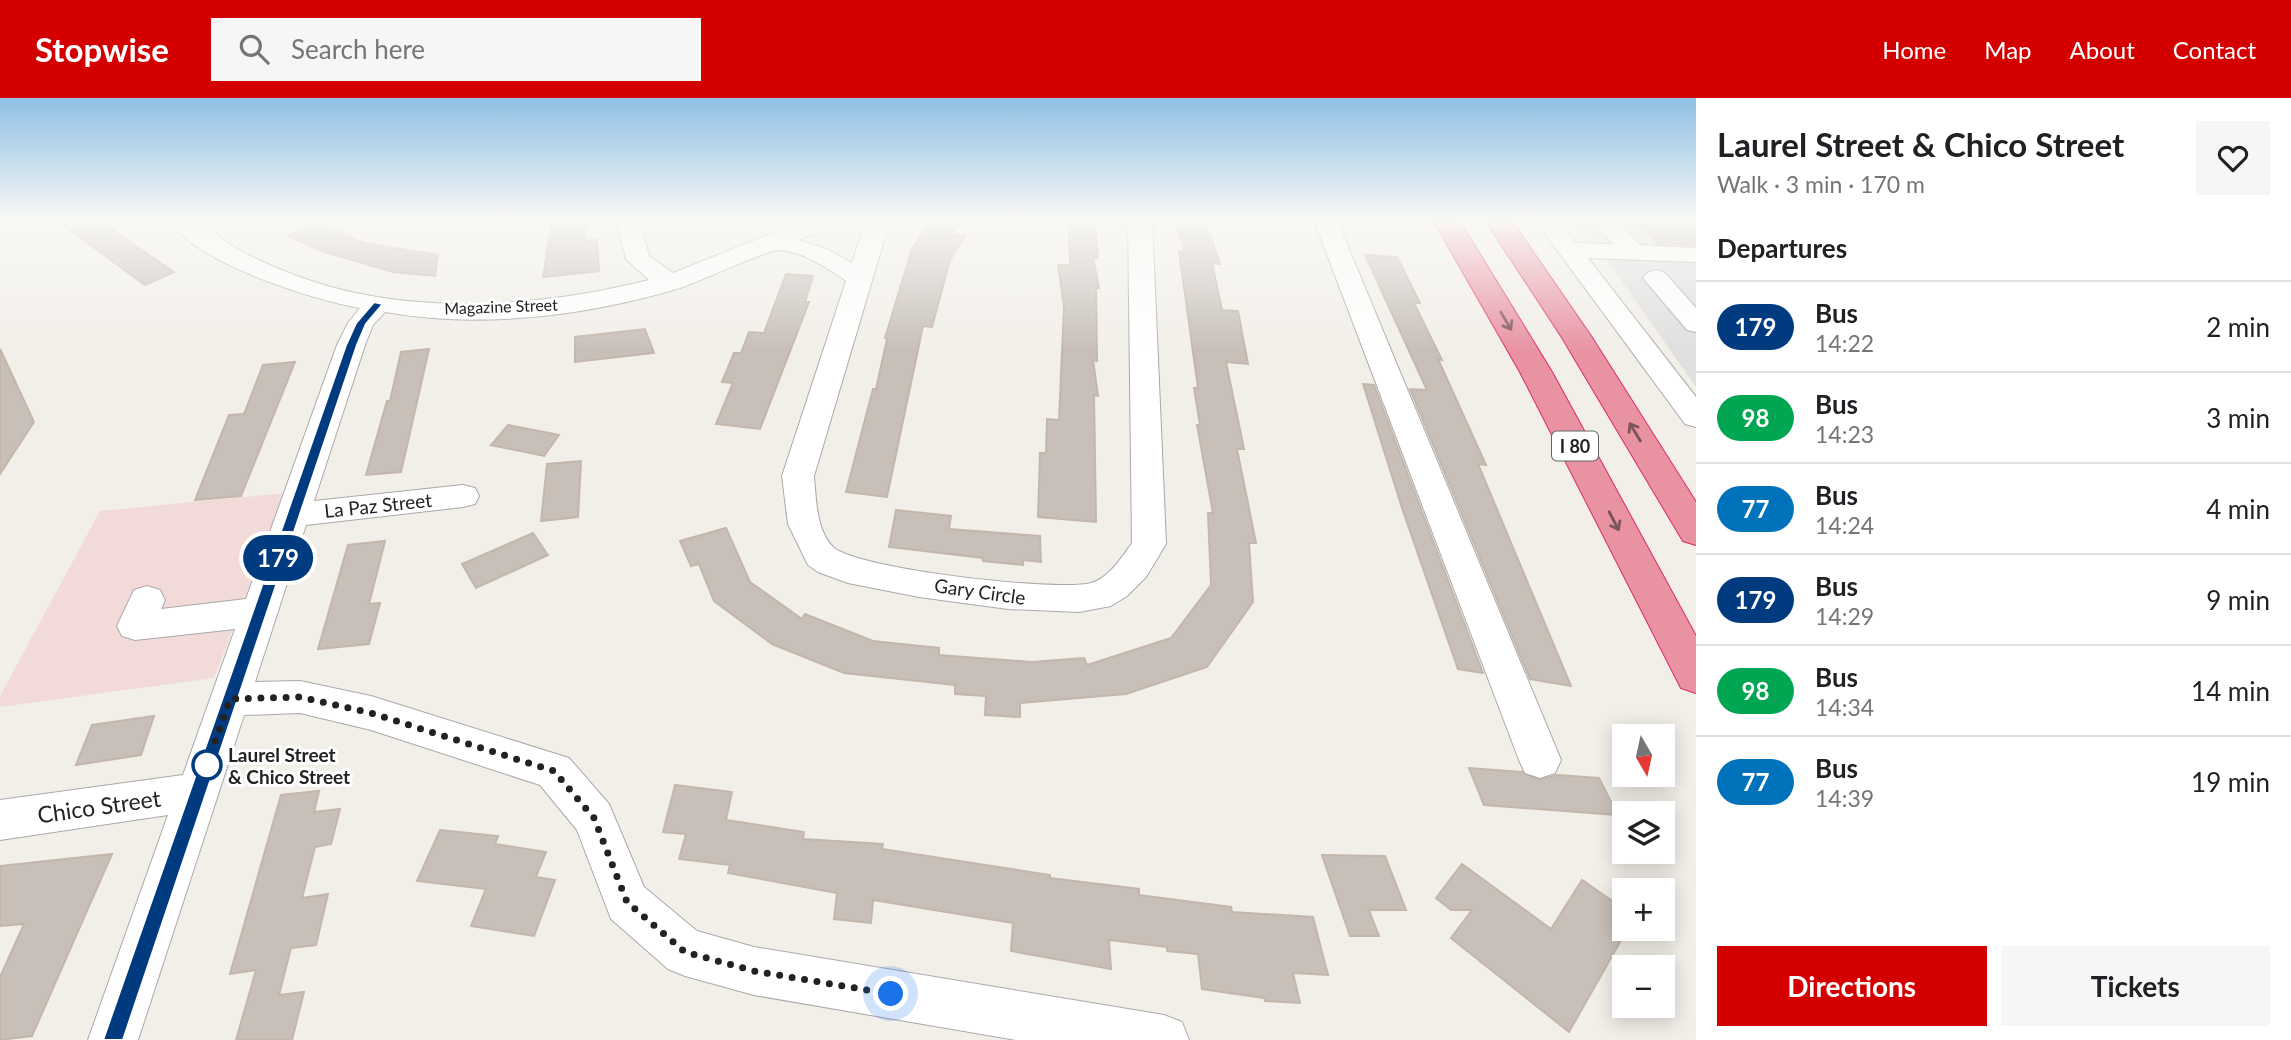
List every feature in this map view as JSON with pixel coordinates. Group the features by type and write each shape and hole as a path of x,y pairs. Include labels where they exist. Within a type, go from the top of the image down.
{"highway":[{"name":"I 80","path":"1472,264 1536,372 1696,676"},
{"path":"1528,264 1576,336 1696,532"}],"street":[{"name":"Magazine Street","path":"249,264 313,287 378,304 478,310 522,309 598,300 671,282 717,264"},
{"path":"640,264 671,282"},
{"path":"840,264 859,278"},
{"name":"Gary Circle","path":"864,264 798,476 800,515 814,545 829,562 845,568 945,587 1044,600 1096,597 1125,580 1149,544 1141,264"},
{"path":"1343,264 1540,760"},
{"path":"1579,264 1696,417"},
{"path":"1587,274 1696,279"},
{"path":"1656,278 1696,324"},
{"path":"113,1040 351,345 361,323 378,304"},
{"name":"La Paz Street","path":"293,515 463,496"},
{"path":"146,600 135,626 260,612"},
{"path":"230,699 300,697 359,710 554,771 594,818 627,902 685,952 754,971 1164,1040"},
{"name":"Chico Street","path":"0,820 197,792"}],"shaded area":[{"path":"1609,264 1696,264 1696,387"},
{"path":"286,493 214,678 0,707 0,696 100,511"}],"building":[{"path":"116,264 162,264 174,272 145,285"},
{"path":"365,264 437,264 435,276 393,272"},
{"path":"545,264 599,264 599,271 543,277"},
{"path":"907,264 949,264 932,327 923,326 887,497 846,492 873,389 876,389 887,339 885,338"},
{"path":"1094,264 1099,288 1096,288 1097,361 1093,360 1098,396 1094,395 1096,522 1038,517 1040,453 1046,453 1047,419 1059,420 1064,307 1058,265"},
{"path":"1181,264 1212,264 1222,310 1238,311 1248,364 1226,362 1244,449 1237,449 1256,543 1249,543 1253,602 1207,667 1126,694 1020,703 1020,717 985,715 986,696 955,694 955,685 844,673 772,644 714,601 699,564 691,566 680,541 726,528 750,582 802,619 805,614 873,641 939,648 939,655 1032,662 1084,658 1087,665 1171,638 1211,585 1208,513 1213,513 1197,425 1200,425 1194,388 1198,388"},
{"path":"1369,264 1400,264 1420,303 1414,303 1442,360 1438,359 1486,465 1478,464 1571,686 1530,679 1410,389 1427,390"},
{"path":"786,274 813,276 805,302 809,302 760,429 716,424 733,383 722,382 734,353 741,353 749,332 764,333"},
{"path":"645,329 654,353 575,362 575,337"},
{"path":"0,349 34,422 0,474"},
{"path":"429,349 401,472 366,475 387,401 390,401 401,352"},
{"path":"295,362 241,496 195,500 229,415 244,414 263,365"},
{"path":"1363,384 1374,385 1483,673 1458,669 1403,511"},
{"path":"508,425 559,435 544,456 491,445"},
{"path":"581,461 578,517 541,521 547,464"},
{"path":"896,510 951,516 949,529 1040,536 1041,562 1023,560 1023,565 889,547"},
{"path":"533,533 548,555 476,588 462,564"},
{"path":"385,541 369,604 380,603 369,644 318,649 348,545"},
{"path":"154,716 141,755 76,765 92,725"},
{"path":"1469,768 1522,772 1539,780 1557,775 1599,778 1612,803 1612,815 1484,805"},
{"path":"675,785 732,792 726,820 804,832 803,839 883,844 882,849 1050,875 1050,878 1139,889 1139,895 1231,907 1232,912 1313,917 1328,975 1293,973 1300,1003 1265,1001 1264,998 1202,989 1198,954 1167,951 1167,947 1109,940 1111,969 1011,951 1013,923 873,900 871,923 834,919 837,893 728,873 730,865 679,859 686,834 663,832"},
{"path":"319,791 314,812 340,809 331,844 315,847 302,898 328,894 316,945 291,948 279,995 304,992 292,1040 236,1040 256,970 230,974 281,795"},
{"path":"440,830 498,836 495,844 546,852 536,877 555,880 534,936 471,926 486,889 417,881"},
{"path":"112,854 32,1036 0,1040 0,977 24,924 0,926 0,866"},
{"path":"1322,855 1385,856 1406,910 1369,910 1379,936 1350,936"},
{"path":"1462,864 1551,929 1582,880 1612,901 1612,941 1621,941 1569,1032 1451,938 1472,910 1451,910 1436,898"}],"bus line":[{"name":"179","path":"113,1040 351,345 361,323 378,304"}],"place":[{"name":"Laurel Street & Chico Street","path":"207,765"}],"route":[{"path":"207,765 230,699 300,697 371,713 554,771 594,818 627,902 685,952 754,971 891,994"}]}
